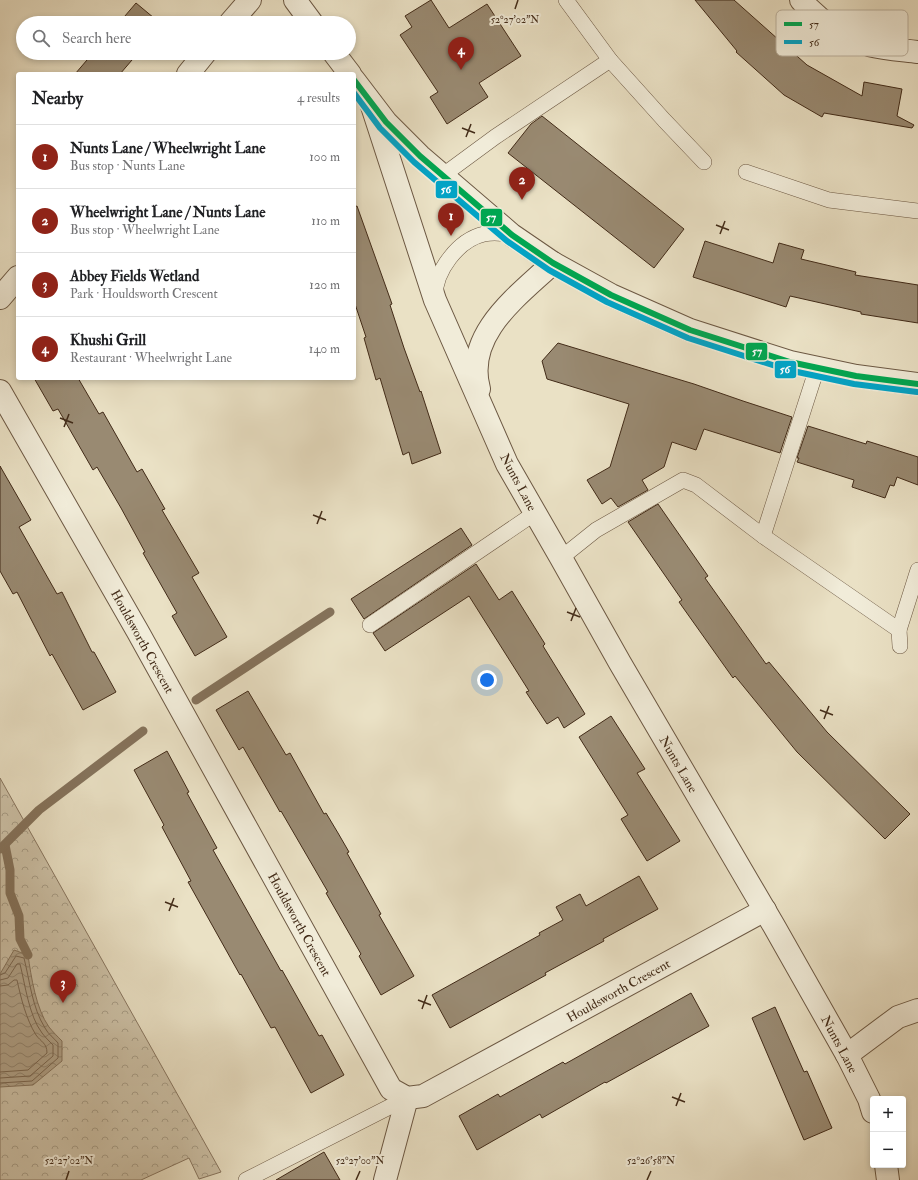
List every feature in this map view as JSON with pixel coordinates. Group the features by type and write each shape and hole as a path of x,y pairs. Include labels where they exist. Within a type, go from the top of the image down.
{"street":[{"path":"236,16 250,0"},
{"path":"295,0 307,16"},
{"path":"801,0 810,10"},
{"path":"908,51 918,52"},
{"path":"190,72 199,60"},
{"path":"339,60 348,72"},
{"path":"356,83 386,122 404,141 442,176 512,235 552,262 611,295 690,330 790,362 856,376 918,384"},
{"name":"Nunts Lane","path":"370,102 435,300 507,464 620,663 765,910 847,1055 870,1102"},
{"name":"Nunts Lane","path":"486,415 477,383 476,367 483,340 488,329 499,315 552,262"},
{"path":"0,298 16,278"},
{"name":"Houldsworth Crescent","path":"0,391 142,639 391,1089 407,1098 423,1096 765,910"},
{"path":"847,1055 898,1016 918,1010"},
{"path":"385,1180 407,1098"},
{"path":"886,1168 888,1180"}],"lane":[{"path":"566,0 610,60 704,162"},
{"path":"442,176 496,137 610,60"},
{"path":"746,172 829,200 918,211"},
{"path":"435,300 437,283 441,273 460,247 472,239 484,234 502,233 512,235"},
{"path":"763,536 817,368"},
{"path":"561,558 596,530 683,480 696,486 763,536 899,630"},
{"path":"370,625 535,513"},
{"path":"900,646 899,630 918,570"},
{"path":"246,1180 407,1098"}],"green space":[{"path":"0,778 221,1172 199,1179 189,1158 141,1180 0,1180"}],"water":[{"path":"14,950 28,955 37,1002 44,1020 62,1041 62,1061 33,1085 0,1087 0,974"}],"building":[{"path":"431,0 449,28 487,4 521,56 479,83 488,97 447,124 430,97 438,92 400,35 412,27 405,16"},
{"path":"695,0 734,0 776,37 776,56 797,56 807,65 862,96 864,82 902,89 897,116 914,125 912,128 824,113 822,117 784,95 736,52 737,51"},
{"path":"136,3 152,16 125,16"},
{"path":"87,60 132,60 122,72 77,72"},
{"path":"542,116 684,229 654,268 508,153 531,124"},
{"path":"356,206 392,304 390,305 404,348 420,392 421,391 441,453 412,464 409,452 403,455 380,378 376,380 364,338 366,337 356,307"},
{"path":"705,241 773,263 779,243 804,250 801,259 856,272 855,275 918,285 918,323 861,314 861,312 790,296 786,307 693,277"},
{"path":"558,343 694,384 792,417 780,453 704,429 696,450 672,442 664,467 642,480 648,490 618,507 611,498 602,504 587,480 610,467 629,404 547,379 542,361"},
{"path":"35,380 79,380 99,414 103,412 137,472 142,469 165,509 162,510 199,573 192,577 227,637 195,656 172,616 177,613 143,553 145,552 121,508 97,467 93,470 58,409 53,411"},
{"path":"808,426 866,444 867,441 918,457 918,485 897,477 894,486 890,485 885,498 852,487 854,480 797,462"},
{"path":"0,466 31,520 19,527 57,594 62,592 92,652 94,652 116,692 83,710 52,654 50,656 17,592 13,594 0,571"},
{"path":"658,504 708,576 705,578 766,664 769,662 827,732 910,814 885,839 797,752 735,676 733,678 679,602 682,600 628,522"},
{"path":"461,528 472,545 364,619 351,599"},
{"path":"476,564 499,600 512,591 545,644 543,646 585,714 564,728 558,717 547,724 526,692 529,691 469,596 385,651 373,633"},
{"path":"248,691 286,755 290,753 324,814 326,813 338,833 349,852 347,853 381,914 379,915 414,976 381,995 359,956 361,954 326,893 328,892 243,747 239,750 216,710"},
{"path":"611,716 645,769 637,773 680,841 647,861 621,819 628,815 579,737"},
{"path":"167,751 189,792 187,793 217,848 213,850 281,971 282,970 319,1036 322,1035 344,1075 311,1093 275,1027 271,1028 188,882 191,881 162,827 164,825 134,770"},
{"path":"639,876 658,909 603,939 604,941 545,973 546,975 450,1028 432,995 540,935 539,933 563,920 556,907 580,894 586,906"},
{"path":"691,993 709,1026 542,1118 540,1114 477,1150 459,1116 498,1094 500,1097 563,1062 565,1064"},
{"path":"775,1007 804,1072 807,1071 832,1128 804,1140 752,1018"},
{"path":"324,1152 340,1180 276,1180"}],"waterway":[{"path":"196,700 330,612"},
{"path":"0,849 39,810 143,731"},
{"path":"5,845 10,870 10,893 19,916 20,939 28,955"}],"transit line":[{"name":"57","path":"356,83 386,122 420,156 512,235 553,263 611,295 690,330 790,362 856,376 918,384"},
{"name":"56","path":"356,96 380,128 414,162 507,241 549,270 607,302 688,338 788,370 854,384 917,392"}],"place":[{"name":"Khushi Grill","path":"461,70"},
{"name":"Wheelwright Lane / Nunts Lane","path":"522,200"},
{"name":"Nunts Lane / Wheelwright Lane","path":"451,236"},
{"name":"Abbey Fields Wetland","path":"63,1003"}]}
